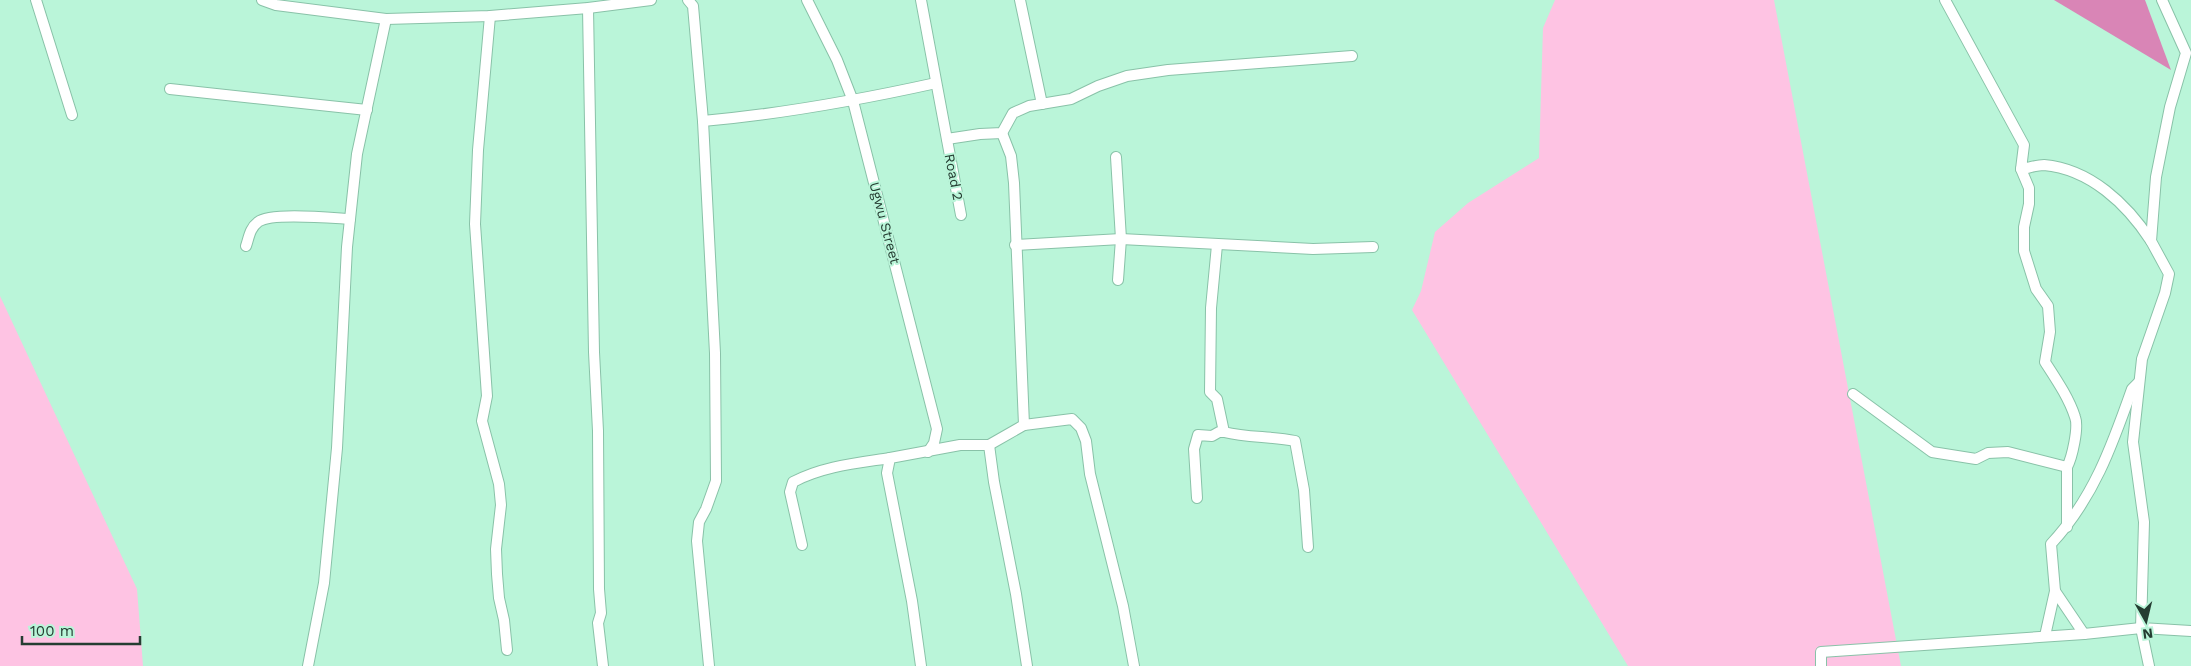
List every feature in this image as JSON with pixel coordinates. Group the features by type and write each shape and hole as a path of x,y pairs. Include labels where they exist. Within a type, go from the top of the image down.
{"street":[{"path":"36,0 72,115"},
{"path":"262,0 276,5 386,19 490,16 588,8 651,0"},
{"path":"688,0 693,6 703,121 715,354 716,481 699,522 697,541 710,666"},
{"name":"Ugwu Street","path":"807,0 837,60 854,101 937,429 934,443 928,452"},
{"name":"Road 2","path":"921,0 961,215"},
{"path":"1020,0 1042,104"},
{"path":"1945,0 2024,145 2021,169 2029,188 2029,204 2024,227 2024,251 2036,289 2048,306 2050,332 2045,362 2060,386 2076,419 2072,458 2067,467 2067,527"},
{"path":"2151,241 2156,177 2170,107 2186,53 2162,0"},
{"path":"588,8 601,613 598,623 603,666"},
{"path":"490,16 478,150 475,224 487,396 482,421 499,484 500,505 496,535 497,574 507,650"},
{"path":"308,666 325,574 337,448 350,219 357,154 386,19"},
{"path":"1002,133 1013,113 1029,106 1071,99 1098,86 1127,76 1168,70 1352,56"},
{"path":"703,121 761,116 854,101 936,83"},
{"path":"170,89 366,110"},
{"path":"947,139 1002,133"},
{"path":"1002,133 1011,156 1024,426"},
{"path":"1116,157 1121,239 1118,280"},
{"path":"2021,169 2043,165 2080,174 2127,208 2151,241 2169,274 2165,293 2142,360 2133,442 2144,522 2141,628 2149,666"},
{"path":"246,246 251,229 259,220 275,216 350,219"},
{"path":"1015,244 1121,239 1313,249 1373,247"},
{"path":"1217,245 1211,308 1210,392 1217,399 1224,432"},
{"path":"2044,636 2056,591 2051,544 2067,527 2090,490 2109,455 2132,389 2139,382"},
{"path":"1853,394 1932,452 1976,459 1988,453 2008,452 2067,467"},
{"path":"802,545 790,492 793,482 803,476 834,466 928,452 960,445 989,445 1024,426 1072,419 1081,428 1086,441 1092,482 1123,606 1134,666"},
{"path":"1197,498 1193,468 1194,449 1198,435 1212,436 1219,432 1224,432 1241,436 1271,436 1295,441 1304,490 1308,547"},
{"path":"989,445 1027,666"},
{"path":"890,458 887,473 912,601 921,666"},
{"path":"2056,591 2084,634"},
{"path":"1821,666 1821,652 2084,634 2141,628 2191,631"}],"shaded area":[{"path":"1555,0 1774,0 1901,666 1628,666 1412,310 1421,291 1435,232 1468,203 1539,158 1543,28"},
{"path":"2054,0 2145,0 2171,70"},
{"path":"0,296 137,589 143,666 0,666"}]}
